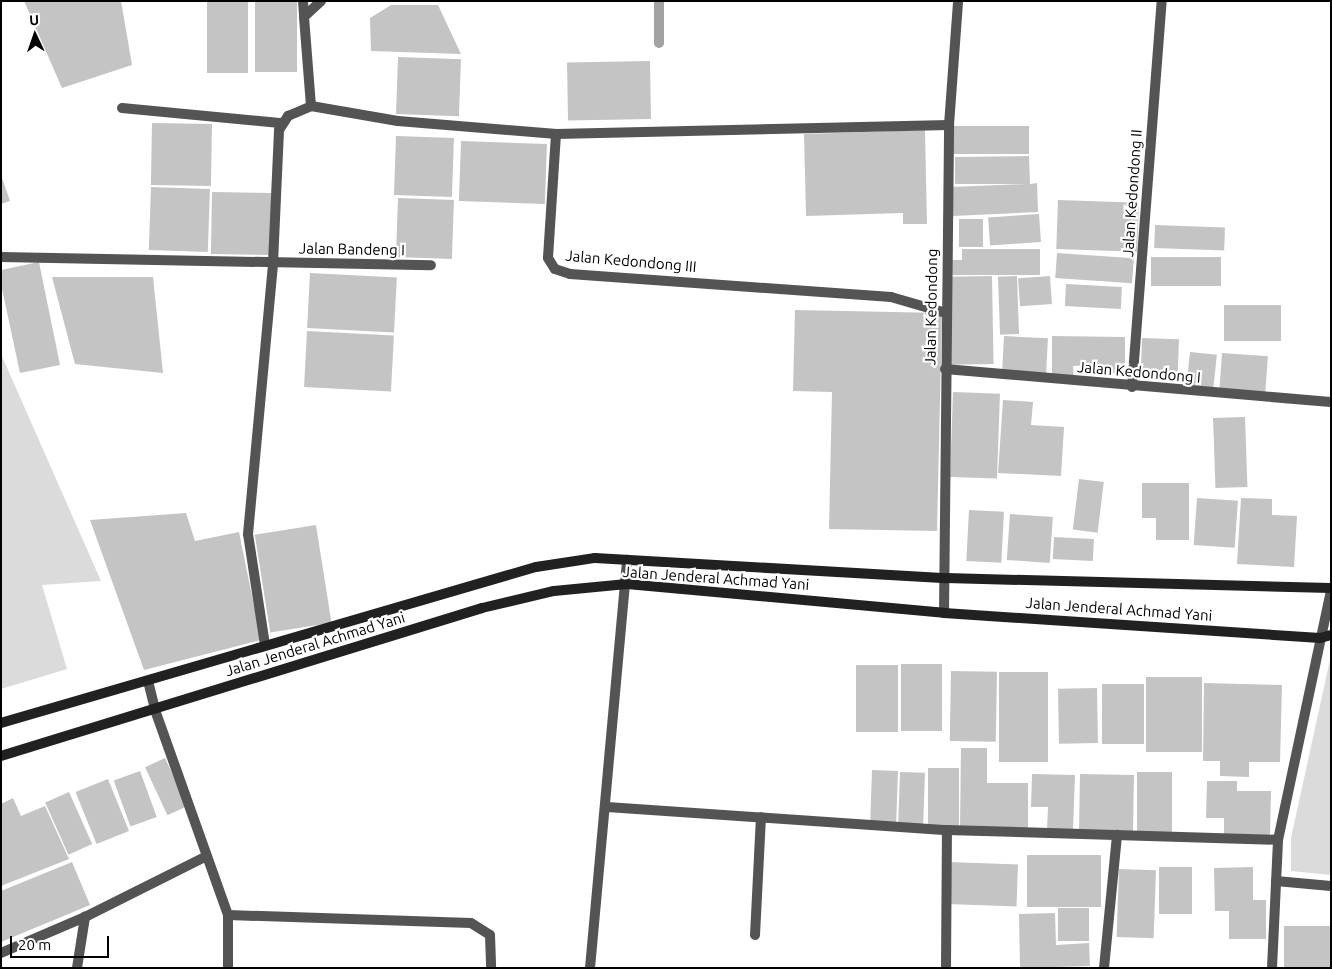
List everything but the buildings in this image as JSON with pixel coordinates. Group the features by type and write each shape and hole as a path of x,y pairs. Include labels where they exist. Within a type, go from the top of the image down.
{"main road":[{"name":"Jalan Jenderal Achmad Yani","path":"1,723 536,567 595,558 946,578 1331,590"},
{"name":"Jalan Jenderal Achmad Yani","path":"1,756 482,608 554,591 627,584 944,612 1320,638 1331,635"}],"street":[{"name":"Jalan Kedondong","path":"944,612 946,578 945,369 949,125 958,1"},
{"name":"Jalan Kedondong II","path":"1132,387 1162,1"},
{"path":"311,106 304,17 312,3"},
{"path":"265,645 248,534 273,263 282,123 288,116 311,106 398,121 556,134 949,125"},
{"path":"122,108 282,123"},
{"name":"Jalan Kedondong III","path":"556,134 548,258 555,269 570,274 891,297 946,313"},
{"name":"Jalan Bandeng I","path":"1,257 431,265"},
{"name":"Jalan Kedondong I","path":"945,369 1132,387 1331,402"},
{"path":"590,968 607,807 627,584 627,560"},
{"path":"1272,968 1278,840 1331,590"},
{"path":"148,681 155,710 228,915 228,968"},
{"path":"607,807 946,830 1278,840"},
{"path":"755,935 761,817"},
{"path":"946,830 946,968"},
{"path":"1104,968 1117,835"},
{"path":"1,953 85,917 207,856"},
{"path":"1276,881 1331,886"},
{"path":"228,915 471,923 490,935 491,968"},
{"path":"77,968 85,917"}],"shaded area":[{"path":"1,354 101,581 42,585 67,669 1,689"},
{"path":"1331,655 1331,875 1291,871 1291,838"}],"waterway":[{"path":"659,1 659,43"}]}
